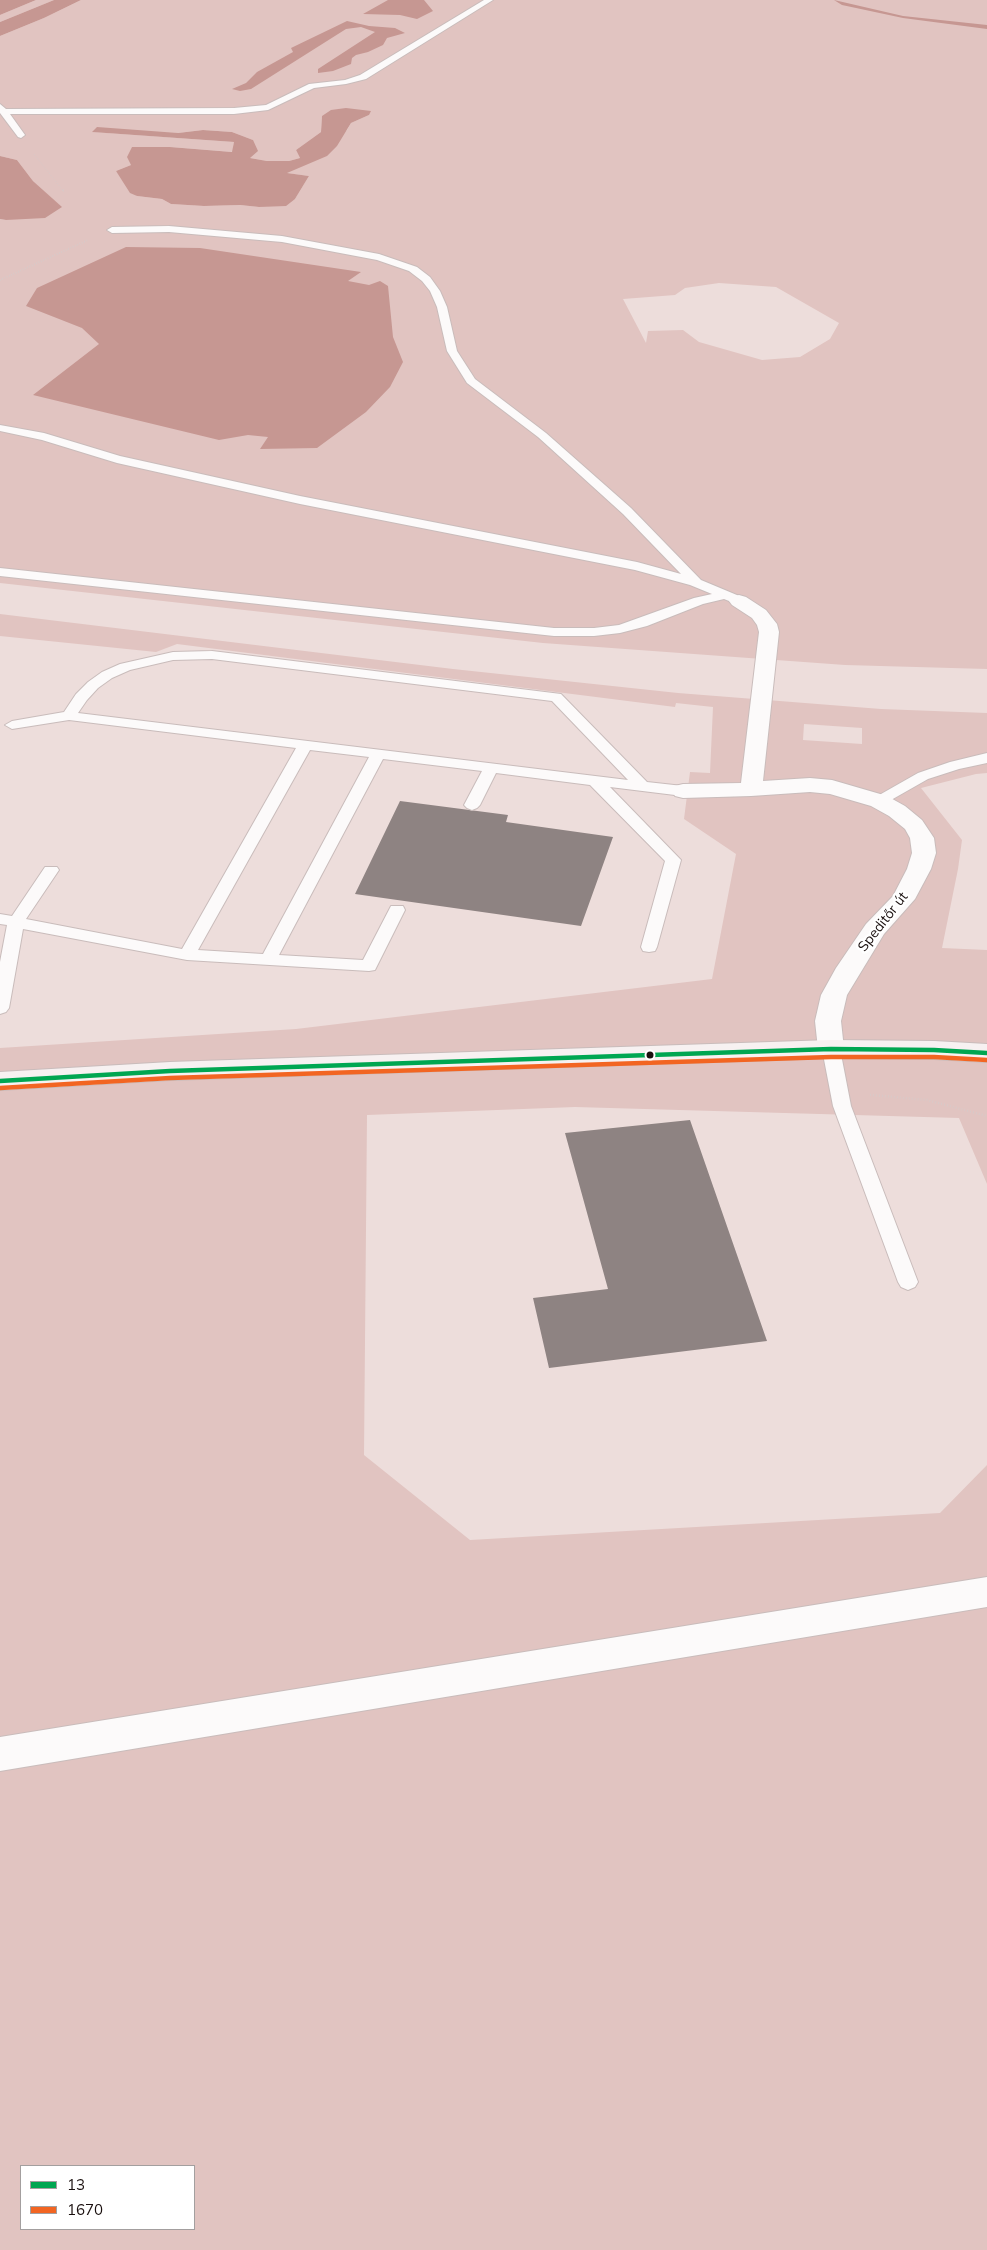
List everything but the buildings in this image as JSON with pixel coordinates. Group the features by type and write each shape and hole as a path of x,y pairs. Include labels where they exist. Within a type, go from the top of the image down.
{"main road":[{"path":"0,1081 170,1071 831,1049 934,1050 987,1053"}],"street":[{"path":"732,598 759,614 767,624 769,632 751,789"},
{"name":"Speditőr út","path":"684,791 832,787 879,800 897,811 914,825 922,838 924,853 919,869 903,899 875,929 849,968 834,995 828,1021 831,1049"},
{"path":"0,1754 987,1592"}],"lane":[{"path":"2,110 234,112 268,107 312,86 346,82 363,77 489,0"},
{"path":"2,110 21,135"},
{"path":"112,230 169,229 282,239 379,257 413,270 426,279 435,291 442,307 452,352 471,381 542,435 620,504 696,582"},
{"path":"0,428 44,437 117,459 300,500 637,566 696,582 732,598"},
{"path":"0,572 554,632 594,632 620,629 642,624 700,601 732,598"},
{"path":"69,716 81,697 94,685 107,675 125,667 173,656 212,655 556,698 642,786"},
{"path":"12,725 69,716 684,791"},
{"path":"187,955 305,745"},
{"path":"268,960 378,754"},
{"path":"879,800 923,776 955,765 987,758"},
{"path":"472,805 491,768"},
{"path":"595,781 673,860 649,947"},
{"path":"0,1008 8,921 51,870"},
{"path":"8,921 187,955 369,966 397,910"},
{"path":"831,1049 842,1106 908,1282"}],"path":[{"path":"21,135 64,192"},
{"path":"0,280 112,230"},
{"path":"839,1092 927,1100 987,1116"}],"shaded area":[{"path":"0,0 36,0 0,15"},
{"path":"36,0 54,0 0,22 0,15"},
{"path":"54,0 81,0 0,36 0,22"},
{"path":"81,0 987,0 987,669 845,665 543,643 0,583 0,219 6,220 61,207 33,181 17,160 0,156 0,36","holes":["369,115 351,123 347,130 304,164 286,173 309,176 295,199 259,207 171,204 162,199 137,196 116,171 131,165 132,147 170,147 233,152 234,142 93,132 178,133 203,130 232,132 253,140 250,158 267,161 289,161 300,158 296,150 321,132 322,116","719,283 776,287 839,323 830,339 800,357 762,360 699,342 683,330 648,331 646,343 623,299 675,295 685,288"]},
{"path":"388,0 424,0 433,11 417,19 400,15 363,14"},
{"path":"347,21 369,26 395,28 405,33 387,38 383,45 356,55 352,58 351,64 333,71 318,73 318,69 375,32 361,27 346,29 251,89 240,91 232,89 246,83 257,72 293,52 291,48"},
{"path":"346,108 371,111 369,115 351,123 337,146 327,156 287,173 309,176 295,199 286,206 171,204 162,199 137,196 130,193 116,171 131,165 127,157 132,147 170,147 232,152 234,142 92,132 97,127 178,133 203,130 232,132 253,140 258,151 250,158 267,161 289,161 300,158 296,150 321,132 322,116 331,110"},
{"path":"0,156 17,160 33,181 62,207 45,218 0,219"},
{"path":"126,247 200,248 361,272 348,281 369,285 380,281 388,286 393,337 403,362 390,387 366,412 317,448 260,449 268,437 248,435 219,440 33,395 99,344 82,328 26,306 37,288"},
{"path":"0,614 453,669 678,693 881,709 987,713 987,773 921,788 962,840 942,948 987,950 987,1184 959,1118 575,1107 367,1115 364,1455 470,1540 940,1513 987,1465 987,2250 0,2250 0,1048 296,1029 712,979 736,854 684,819 690,772 710,773 713,707 676,703 675,707 177,644 156,652 0,636","holes":["804,724 862,728 862,744 803,740"]}],"waterway":[{"path":"836,0 844,4 903,17 987,27"}],"transit line":[{"name":"13","path":"0,1081 170,1071 831,1049 934,1050 987,1053"},
{"name":"1670","path":"0,1088 170,1078 831,1057 934,1057 987,1060"}]}
